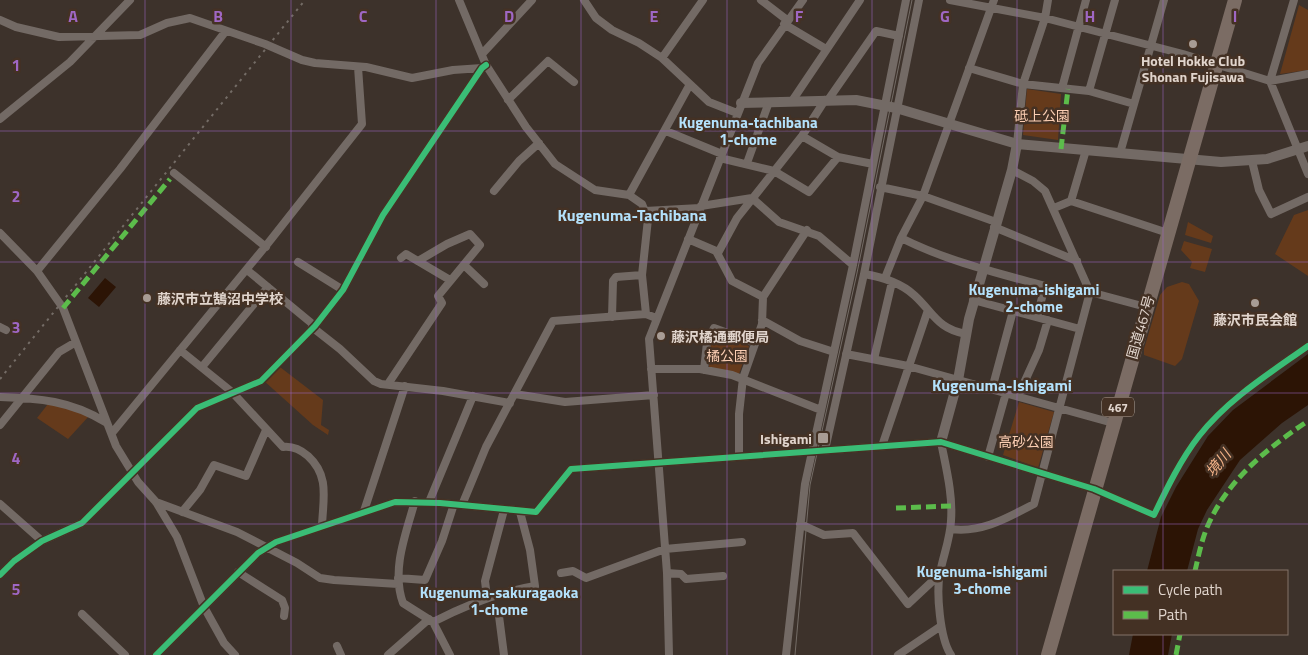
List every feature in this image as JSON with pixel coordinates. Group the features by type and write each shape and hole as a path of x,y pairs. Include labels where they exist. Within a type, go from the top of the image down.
{"highway":[{"name":"国道467号","path":"1048,655 1235,0"}],"street":[{"path":"0,120 70,62 130,0"},
{"path":"460,0 482,54 484,67 555,164 595,190 629,195 642,204 648,219 642,275 646,314"},
{"path":"482,54 532,0"},
{"path":"584,0 596,18 612,30 640,43 662,58 709,102 739,108 769,102 856,100 896,108 1017,144 1189,159 1228,162 1252,161 1303,148"},
{"path":"662,58 703,0"},
{"path":"761,0 786,22 826,49"},
{"path":"667,655 667,573 654,395 648,344 656,318 758,63 803,0"},
{"path":"792,101 860,0"},
{"path":"786,655 800,524 813,451 874,164 906,0"},
{"path":"825,450 864,274 919,0"},
{"path":"950,0 993,4 1150,48 1216,64 1270,81 1308,74"},
{"path":"951,655 942,636 940,626 940,575 951,529 951,494 942,442 958,380 974,300 1012,170 1017,144 1023,84 1045,18 1048,0"},
{"path":"1062,88 1086,0"},
{"path":"1089,91 1115,0"},
{"path":"1120,153 1164,0"},
{"path":"1294,0 1270,81 1303,148 1308,174"},
{"path":"874,359 888,280 901,238 923,196 948,123 993,4"},
{"path":"0,20 16,27 59,37 140,35 167,23 185,18 196,19 225,32 254,40 302,60 358,67 412,78 452,70 484,67"},
{"path":"718,253 726,235 752,198 802,136 876,31 899,36"},
{"path":"37,271 120,170 225,32"},
{"path":"508,100 548,61 574,82"},
{"path":"112,432 266,247 362,124 358,67"},
{"path":"0,575 14,561 42,541 82,523 197,408 261,381 313,326 343,290 359,267 383,215 484,67"},
{"path":"969,68 1023,84 1089,91 1134,104"},
{"path":"629,195 690,86"},
{"path":"747,164 769,102"},
{"path":"666,131 721,156 774,171 808,192 838,157"},
{"path":"802,136 838,157 874,164"},
{"path":"494,192 519,161 539,142"},
{"path":"1071,201 1086,150"},
{"path":"1252,161 1259,190 1271,214 1308,197"},
{"path":"951,529 973,530 988,526 1034,504 1090,292 1054,208 1040,186 1012,170"},
{"path":"174,173 266,247"},
{"path":"880,187 923,196 1077,261"},
{"path":"752,198 779,222 807,230 828,242 853,265"},
{"path":"645,211 700,207 752,198"},
{"path":"1054,208 1071,201 1168,232"},
{"path":"739,456 739,414 743,378 762,320 763,297 807,230"},
{"path":"0,233 37,271 63,308 105,422 112,432 116,446 133,474 156,502 176,537 204,607 224,643 235,655"},
{"path":"388,384 442,303 438,296 480,244 470,234 447,244 418,261"},
{"path":"901,238 921,248 982,269 1045,286 1037,317"},
{"path":"688,239 718,253 732,281 763,297"},
{"path":"401,258 406,254 450,280"},
{"path":"298,262 343,290"},
{"path":"464,265 484,284"},
{"path":"247,270 340,349 374,381 510,403"},
{"path":"864,274 888,280 912,293 938,323 966,334"},
{"path":"612,317 613,281 616,277 642,275"},
{"path":"202,367 268,287"},
{"path":"1090,292 1146,307"},
{"path":"974,300 1080,329"},
{"path":"882,446 928,310"},
{"path":"992,389 1013,311"},
{"path":"156,502 229,529 326,580 426,580 458,505 486,447 553,321 646,314 656,318"},
{"path":"762,320 800,341 834,352"},
{"path":"1018,396 1039,350 1048,320"},
{"path":"704,370 707,343 714,328 754,344"},
{"path":"0,425 59,352 76,342"},
{"path":"156,655 238,572 266,547 364,511 395,502 415,501 536,512 571,469 659,461 942,442 1094,489 1154,515 1172,479 1199,436 1226,407 1308,346"},
{"path":"180,350 232,392 283,448 290,447 304,453 319,467 325,492 322,526"},
{"path":"846,354 908,366 1113,423"},
{"path":"651,369 704,370 743,378 821,410"},
{"path":"364,511 405,386"},
{"path":"988,457 1006,393"},
{"path":"515,394 565,402 654,395"},
{"path":"0,396 22,397 76,406 105,422"},
{"path":"429,502 473,396"},
{"path":"182,512 200,490 214,465 246,476 266,430"},
{"path":"415,501 402,552 398,581 403,603 431,620 450,655"},
{"path":"0,504 42,541"},
{"path":"486,598 485,581 504,510"},
{"path":"388,655 431,620 505,591 535,586 530,550 520,512"},
{"path":"800,524 824,535 853,533 908,604 940,575"},
{"path":"561,573 573,571 586,578 665,549 742,542"},
{"path":"238,572 282,600 285,608 284,616"},
{"path":"667,573 681,574 686,579 723,576"},
{"path":"82,614 125,655"},
{"path":"499,616 504,655"},
{"path":"898,655 940,626"},
{"path":"337,646 341,655"}],"green space":[{"path":"1299,5 1308,10 1308,70 1280,74"},
{"name":"砥上公園","path":"1027,89 1061,94 1058,140 1023,135"},
{"path":"1308,210 1308,276 1275,254 1294,215"},
{"path":"1188,222 1213,236 1211,243 1185,235"},
{"path":"1184,241 1212,249 1205,272 1190,268 1192,262 1181,250"},
{"path":"1182,282 1189,284 1199,301 1182,359 1175,366 1144,355 1144,349 1160,295 1167,287"},
{"name":"橘公園","path":"715,334 749,346 739,374 709,367 710,345"},
{"path":"276,364 323,400 321,425 329,430 328,435 313,425 263,380"},
{"name":"高砂公園","path":"1019,402 1054,412 1038,468 1003,455"},
{"path":"48,404 65,407 89,416 68,439 37,418"}],"water":[{"path":"105,278 116,287 99,307 88,298"},
{"name":"境川","path":"1308,354 1308,405 1282,423 1240,460 1207,510 1198,529 1187,570 1147,570 1161,517 1176,487 1208,436 1233,410"},
{"path":"1133,635 1172,635 1168,655 1129,655"}],"tram line":[{"path":"795,655 810,485 857,273 912,0"}],"railway":[{"path":"0,379 305,0"}],"marked path":[{"path":"1061,149 1068,89"},
{"path":"63,308 170,179"},
{"path":"1195,570 1206,530 1224,497 1248,468 1262,455 1308,421"},
{"path":"896,508 951,506"},
{"path":"1176,655 1180,635"}],"cycle path":[{"path":"0,575 14,561 42,541 82,523 197,408 261,381 315,326 343,290 383,215 482,68 486,65"},
{"path":"156,655 258,553 276,542 395,502 440,503 536,512 571,469 941,442 1094,489 1154,515 1186,454 1210,423 1236,398 1308,346"}],"place":[{"name":"Hotel Hokke Club Shonan Fujisawa","path":"1193,44"},
{"name":"藤沢市立鵠沼中学校","path":"147,298"},
{"name":"藤沢市民会館","path":"1255,303"},
{"name":"藤沢橘通郵便局","path":"661,336"},
{"name":"Ishigami","path":"823,438"}],"district":[{"name":"Kugenuma-tachibana 1-chome","path":"748,130"},
{"name":"Kugenuma-Tachibana","path":"632,215"},
{"name":"Kugenuma-ishigami 2-chome","path":"1034,298"},
{"name":"Kugenuma-Ishigami","path":"1002,385"},
{"name":"Kugenuma-ishigami 3-chome","path":"982,580"},
{"name":"Kugenuma-sakuragaoka 1-chome","path":"499,600"}]}
